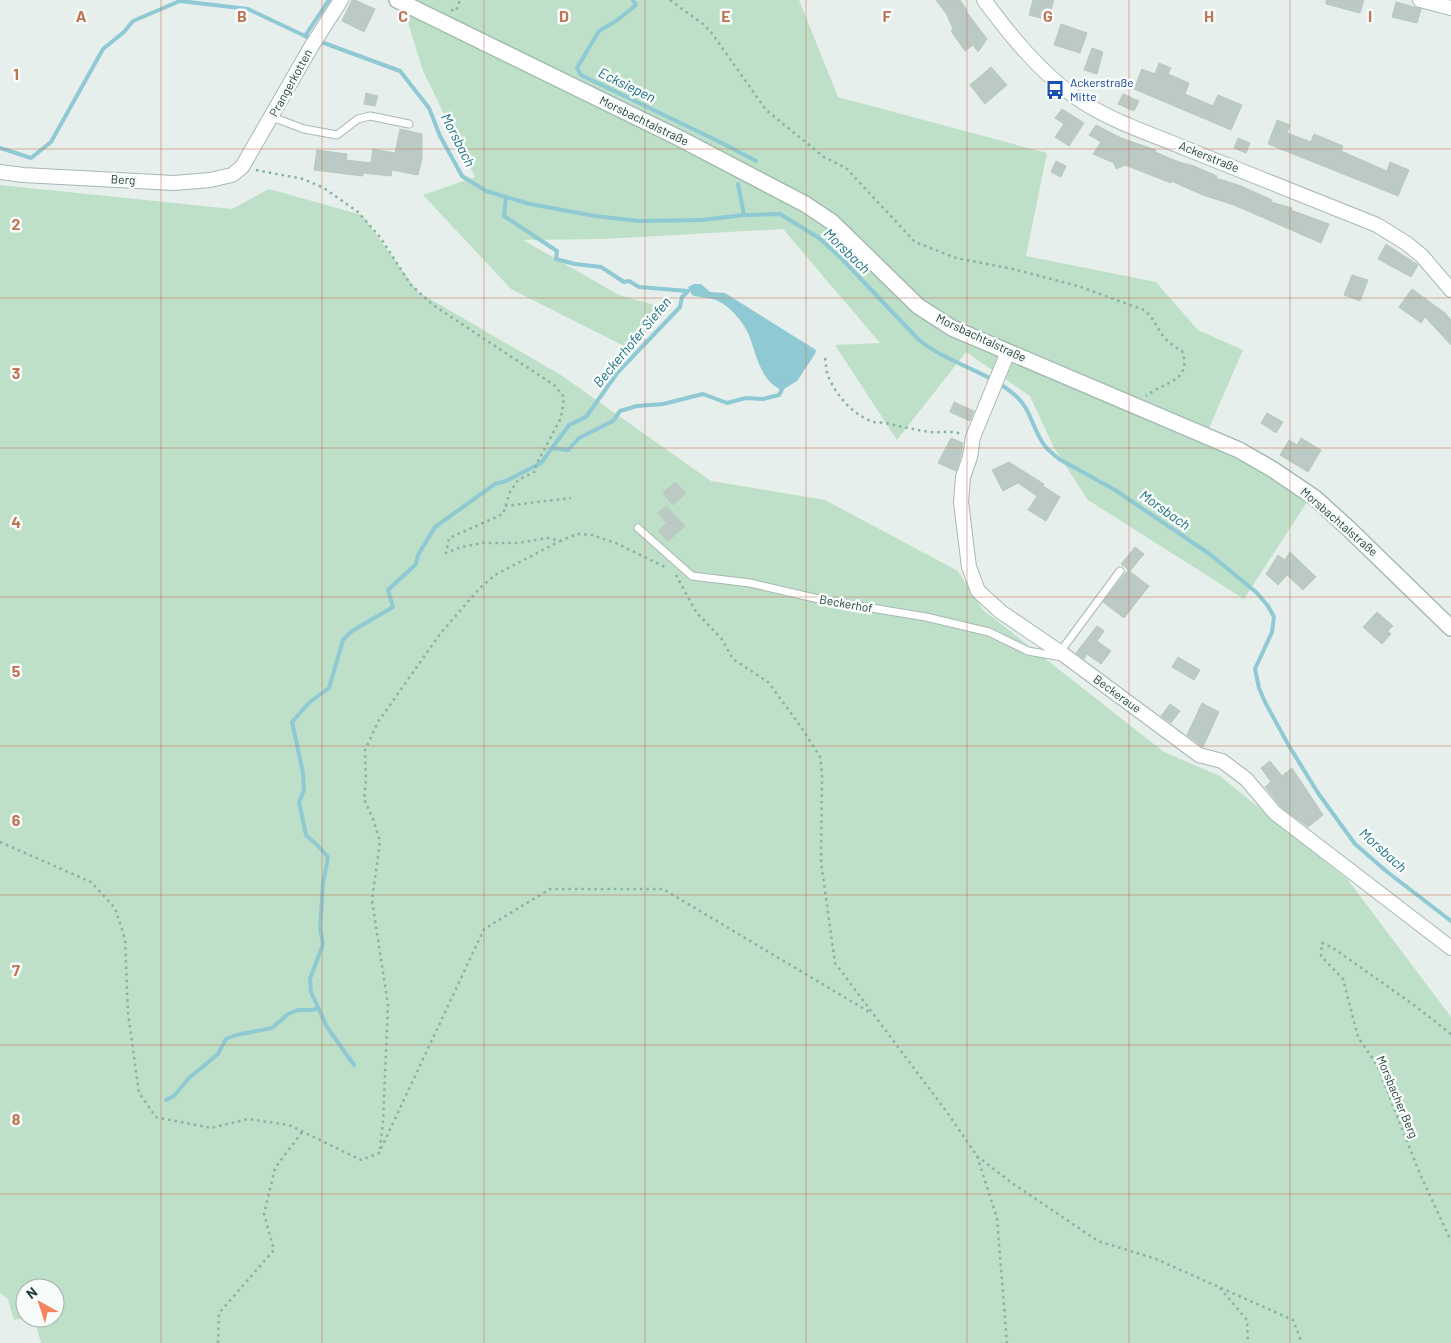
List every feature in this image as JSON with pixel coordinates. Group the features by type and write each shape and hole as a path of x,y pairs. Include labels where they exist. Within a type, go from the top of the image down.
{"main road":[{"name":"Morsbachtalstraße","path":"397,0 679,138 794,198 832,222 918,306 952,328 1239,450 1315,498 1451,628"}],"street":[{"name":"Prangerkotten","path":"242,167 311,47 341,0"},
{"name":"Ackerstraße","path":"984,0 1012,36 1044,71 1060,86 1085,104 1131,126 1377,225 1406,242 1422,256 1451,290"},
{"path":"1420,0 1451,8"},
{"name":"Berg","path":"0,172 174,183 210,180 232,175 242,167"},
{"name":"Beckeraue","path":"1008,352 972,437 970,457 963,477 961,502 969,567 978,591 1001,612 1064,654 1199,754 1222,761 1246,779 1276,813 1451,948"}],"lane":[{"path":"272,117 304,129 337,135 358,119 370,116 409,124"},
{"name":"Beckerhof","path":"638,528 692,576 750,583 823,600 926,617 989,632 1028,651 1064,654"},
{"path":"1064,654 1120,570"}],"path":[{"path":"670,0 711,32 766,110 824,157 846,168 915,242 956,258 1013,269 1078,286 1144,310 1151,316 1161,334 1182,351 1185,359 1180,375 1172,383 1153,390 1146,396 1139,408"},
{"path":"242,167 302,179 324,188 358,212 380,237 411,285 432,306 554,385 564,397 561,418 536,466 536,471 518,480 510,492 503,514 449,538 446,553 482,542 518,543 548,538 560,541"},
{"path":"825,358 827,374 837,392 854,412 862,417 874,422 888,423 910,429 938,432 954,431 972,437"},
{"path":"505,506 572,498"},
{"path":"379,1153 388,1005 372,900 380,841 364,799 366,781 364,750 378,722 440,634 479,589 495,575 560,541 577,534 592,535 618,544 674,572 696,612 722,638 733,658 768,682 799,724 820,757 822,774 822,862 835,963 949,1115 977,1156 997,1218 1007,1343"},
{"path":"0,842 91,882 115,908 125,939 128,1013 139,1093 156,1117 211,1128 248,1120 289,1125 361,1160 379,1153 484,930 550,889 664,889 871,1013"},
{"name":"Morsbacher Berg","path":"1451,1034 1414,1005 1333,948 1322,943 1321,956 1343,979 1358,1037 1377,1066 1420,1174 1451,1241"},
{"path":"218,1343 219,1313 274,1250 264,1214 266,1205 275,1168 302,1131"},
{"path":"977,1156 1012,1183 1098,1241 1156,1259 1293,1320 1302,1343"},
{"path":"1219,1287 1247,1320 1248,1343"}],"green space":[{"path":"401,0 799,0 838,97 1047,153 1026,256 1156,282 1198,330 1243,350 1203,442 1238,456 1279,481 1307,502 1244,599 1088,500 1054,448 1030,396 966,352 897,440 835,345 880,343 783,229 603,239 523,240 619,295 661,307 624,346 511,289 423,195 475,177 423,71"},
{"path":"0,185 232,209 269,189 362,215 418,292 561,375 711,481 825,500 958,571 982,609 1164,752 1220,776 1348,880 1451,1017 1451,1343 41,1343 37,1328 65,1328 65,1278 15,1278 15,1320 8,1299 0,1293"}],"water":[{"path":"694,284 701,284 710,292 725,293 816,350 797,381 782,390 769,381 760,367 749,335 740,320 732,311 718,301 692,295 688,287"}],"building":[{"path":"352,0 375,9 364,32 342,21"},
{"path":"936,0 960,0 987,39 978,52 973,45 965,51 951,31 953,29 947,15"},
{"path":"1033,0 1054,0 1048,20 1029,15"},
{"path":"1326,0 1364,0 1360,13 1326,4"},
{"path":"1396,2 1421,9 1417,23 1392,17"},
{"path":"1061,24 1087,33 1080,53 1054,45"},
{"path":"1092,48 1103,52 1097,74 1084,70"},
{"path":"1159,63 1171,68 1168,74 1189,83 1185,94 1213,106 1218,95 1242,105 1231,130 1134,89 1142,69 1155,74"},
{"path":"991,67 1007,85 985,104 970,85"},
{"path":"366,93 378,96 375,106 364,104"},
{"path":"1123,94 1139,101 1134,111 1118,104"},
{"path":"1062,109 1084,123 1069,146 1055,137 1064,124 1055,118"},
{"path":"1277,120 1290,125 1287,133 1311,142 1314,134 1343,146 1341,151 1387,171 1390,162 1409,170 1398,196 1268,144"},
{"path":"1096,125 1121,138 1156,150 1155,152 1217,176 1216,178 1241,186 1272,200 1271,202 1292,208 1291,210 1329,224 1321,243 1234,205 1203,195 1171,181 1171,183 1125,165 1116,169 1114,163 1093,154 1101,142 1089,135"},
{"path":"400,129 422,134 422,159 418,175 392,170 391,176 363,173 363,176 314,170 317,150 347,154 346,160 371,163 373,149 395,153"},
{"path":"1238,138 1250,143 1246,153 1234,148"},
{"path":"1056,161 1066,166 1061,177 1051,172"},
{"path":"1386,244 1418,265 1411,277 1378,259"},
{"path":"1352,275 1368,280 1360,301 1344,295"},
{"path":"1412,289 1445,313 1451,320 1451,345 1425,317 1421,323 1399,307"},
{"path":"954,402 974,411 970,421 950,412"},
{"path":"1267,413 1283,422 1276,433 1261,423"},
{"path":"951,438 963,443 956,471 938,463"},
{"path":"1301,438 1321,450 1308,472 1280,455 1289,440 1297,445"},
{"path":"1009,462 1044,484 1043,486 1060,497 1046,521 1028,510 1037,496 1018,483 1003,491 992,470"},
{"path":"675,482 686,493 673,505 663,493"},
{"path":"666,506 685,526 668,541 658,531 667,523 658,513"},
{"path":"1135,547 1144,554 1130,571 1121,564"},
{"path":"1290,552 1316,577 1303,590 1287,575 1278,585 1266,574 1278,555 1285,560"},
{"path":"1128,570 1149,586 1124,618 1103,602"},
{"path":"1377,612 1393,626 1388,631 1391,634 1382,644 1363,627"},
{"path":"1097,626 1104,631 1097,641 1111,651 1101,664 1087,654 1084,659 1076,653"},
{"path":"1178,657 1200,670 1194,680 1172,667"},
{"path":"1202,703 1219,712 1203,747 1187,735"},
{"path":"1170,704 1180,711 1171,723 1161,716"},
{"path":"1270,761 1282,776 1292,768 1323,815 1308,827 1281,807 1265,787 1271,782 1261,768"}],"waterway":[{"path":"305,36 329,0"},
{"name":"Ecksiepen","path":"633,0 636,5 616,21 599,31 577,68 581,75 756,161"},
{"name":"Morsbach","path":"0,148 31,158 51,142 103,49 124,32 133,21 180,1 248,9 305,36 400,71 429,108 440,136 462,176 486,191 530,204 595,216 639,221 702,220 744,215 780,214 819,238 841,258 919,340 943,355 993,380 1016,396 1025,407 1041,440 1048,450 1059,459 1115,490 1211,555 1257,593 1274,617 1272,632 1255,669 1259,688 1265,702 1289,746 1318,793 1355,844 1386,871 1451,921"},
{"name":"Ecksiepen","path":"738,184 744,215"},
{"name":"Beckerhofer Siefen","path":"354,1065 327,1027 311,992 310,979 323,944 320,928 323,884 328,857 306,835 299,802 304,790 303,773 292,722 310,702 329,688 343,640 352,631 393,607 388,590 416,564 418,555 435,527 495,484 506,481 541,463 569,425 586,417 618,372 680,307 682,297 688,291 639,287 629,281 624,282 601,267 575,264 556,259 557,251 504,216 506,197"},
{"path":"552,448 568,450 579,438 613,421 620,411 637,406 663,404 703,394 727,403 746,398 763,399 779,395 784,385"},
{"path":"166,1100 174,1096 189,1078 218,1054 226,1039 236,1035 272,1028 288,1014 298,1010 313,1010 317,1008"}],"place":[{"name":"Ackerstraße Mitte","path":"1055,90"}]}
